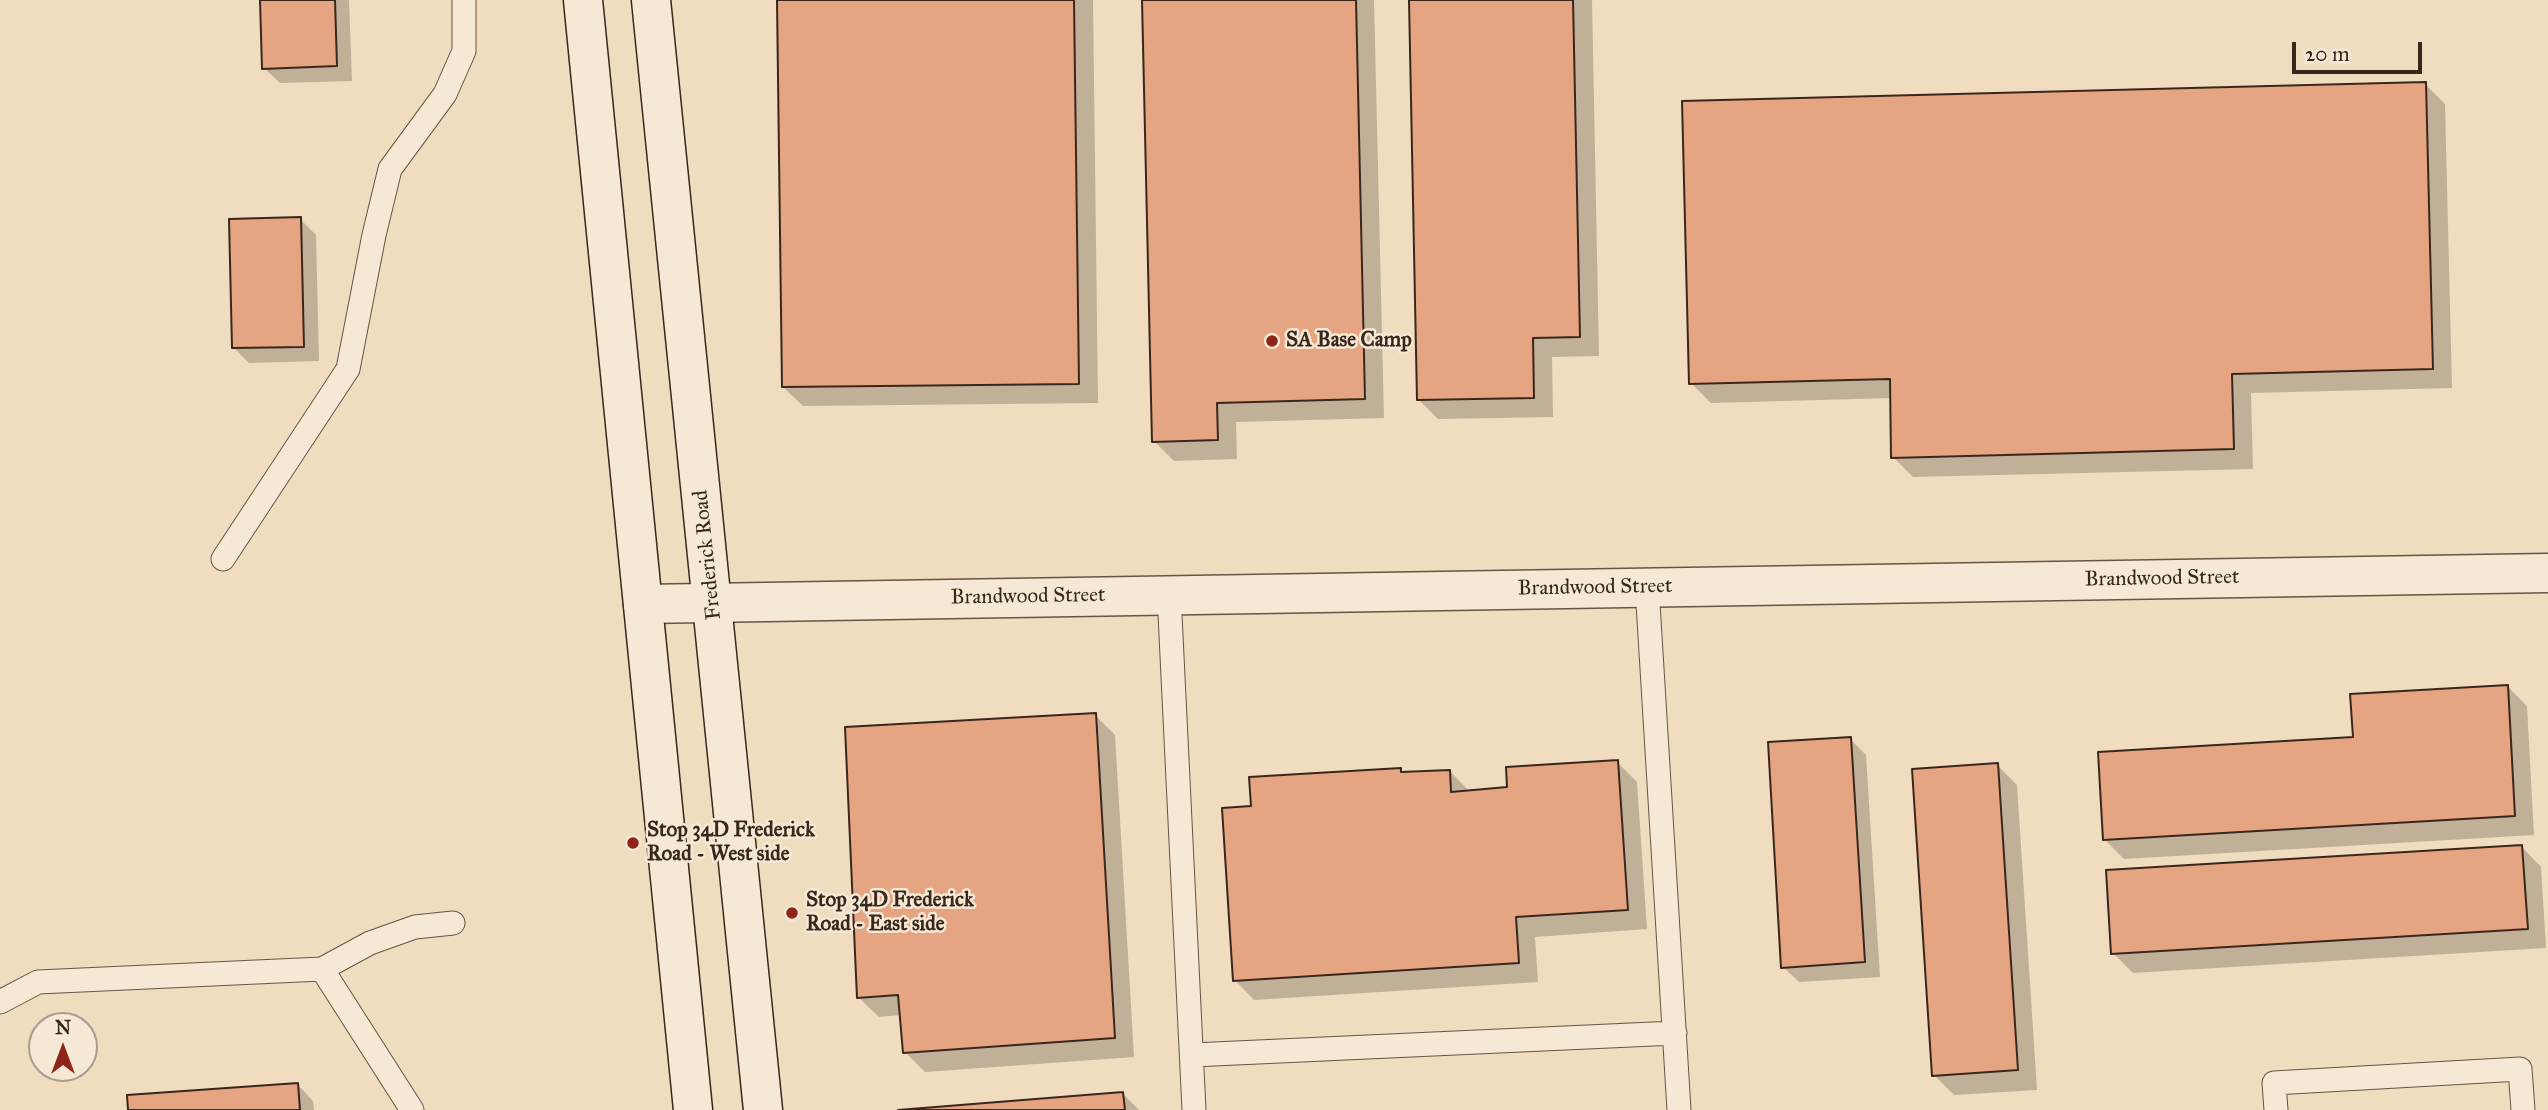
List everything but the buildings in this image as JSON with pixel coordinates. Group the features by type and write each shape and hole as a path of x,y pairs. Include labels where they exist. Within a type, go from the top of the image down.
{"main road":[{"path":"583,0 693,1110"},
{"name":"Frederick Road","path":"651,0 763,1110"},
{"name":"Brandwood Street","path":"643,604 2548,573"}],"lane":[{"path":"223,559 348,369 390,169 445,94 464,51 464,0"},
{"path":"1647,587 1679,1110"},
{"path":"1169,594 1194,1110"},
{"path":"0,1002 38,982 322,969 381,939 415,928 453,923"},
{"path":"322,969 412,1110"},
{"path":"1192,1055 1675,1033"},
{"path":"2276,1110 2274,1083 2521,1069 2523,1110"}],"place":[{"name":"SA Base Camp","path":"1272,341"},
{"name":"Stop 34D Frederick Road - West side","path":"633,843"},
{"name":"Stop 34D Frederick Road - East side","path":"792,913"}]}
